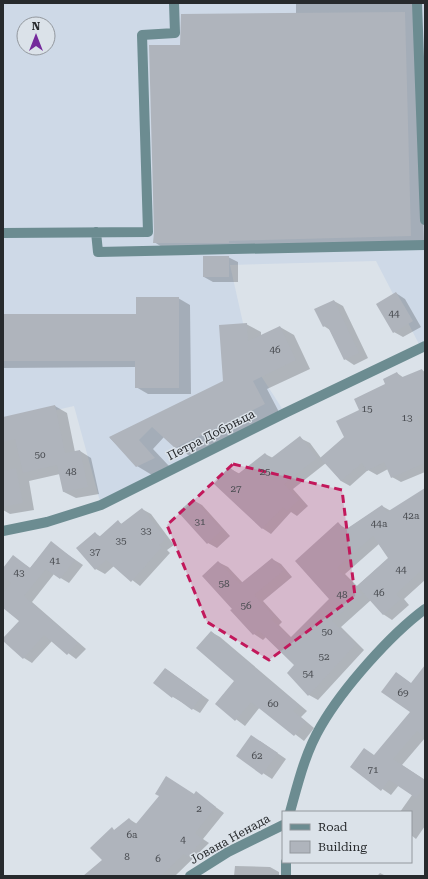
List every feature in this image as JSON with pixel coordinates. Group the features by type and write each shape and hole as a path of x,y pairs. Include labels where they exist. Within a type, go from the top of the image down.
{"street":[{"path":"3,233 148,232 142,35 175,33 174,3"},
{"path":"417,3 425,220"},
{"path":"96,232 98,252 425,245"},
{"name":"Петра Добрњца","path":"3,530 47,522 101,505 285,413 425,346"},
{"path":"290,811 301,769 321,726 355,678 409,620 425,609"},
{"name":"Јована Ненада","path":"190,876 228,852 282,825"},
{"path":"286,863 286,876"}],"highlighted area":[{"path":"233,464 342,490 355,596 269,660 207,622 167,525"}],"shaded area":[{"path":"3,3 425,3 425,346 420,346 376,261 230,265 245,332 256,368 285,413 101,505 74,406 3,422"}],"building":[{"path":"405,12 411,236 229,241 229,243 153,243 154,232 149,45 180,45 181,14"},
{"path":"203,256 229,256 229,277 203,277"},
{"path":"396,292 413,321 393,333 376,304"},
{"path":"136,297 179,297 179,388 135,388 135,361 3,361 3,314 136,314"},
{"path":"334,300 359,353 344,360 327,325 323,327 314,309"},
{"path":"247,323 248,341 280,326 296,360 253,381 265,404 175,448 152,427 139,440 155,458 136,467 109,437 223,381 219,325"},
{"path":"422,369 425,377 425,414 417,417 425,435 425,463 391,478 384,462 367,471 362,463 341,481 320,458 344,437 336,421 359,410 354,399 385,384 383,379 397,372 400,378"},
{"path":"55,405 65,453 80,450 88,487 63,492 57,465 23,473 15,439 3,442 3,417"},
{"path":"300,436 317,458 284,484 299,500 287,511 283,507 262,529 214,484 229,467 238,474 265,453 270,459"},
{"path":"16,468 23,503 3,507 3,471"},
{"path":"425,488 425,567 396,594 401,599 383,615 357,586 388,558 373,536 337,568 362,595 332,621 356,644 308,696 287,673 294,665 258,630 253,635 202,576 218,561 240,584 272,558 283,571 254,595 274,616 271,619 290,638 329,599 295,561 338,522 345,530 382,505 387,512"},
{"path":"193,499 222,530 207,544 178,512"},
{"path":"142,508 166,539 159,545 162,547 131,582 106,560 95,570 76,548 95,532 99,537 118,520 121,524"},
{"path":"51,541 75,560 60,579 46,569 24,596 78,643 67,655 44,635 23,659 3,641 3,638 19,621 3,608 3,593 11,583 3,577 3,568 13,555 30,568"},
{"path":"211,631 299,705 293,711 306,722 294,736 251,702 235,721 215,704 234,681 196,648"},
{"path":"425,665 425,738 417,731 393,759 425,780 425,786 416,798 389,780 381,791 350,767 364,748 374,755 410,712 381,692 396,672 411,683"},
{"path":"165,668 202,695 192,710 173,696 172,698 153,683"},
{"path":"251,735 278,753 262,775 236,756"},
{"path":"166,776 194,794 196,791 216,807 195,833 203,840 188,857 184,854 161,876 83,876 102,860 90,848 112,827 114,830 129,818 135,825 159,796 155,794"}]}
